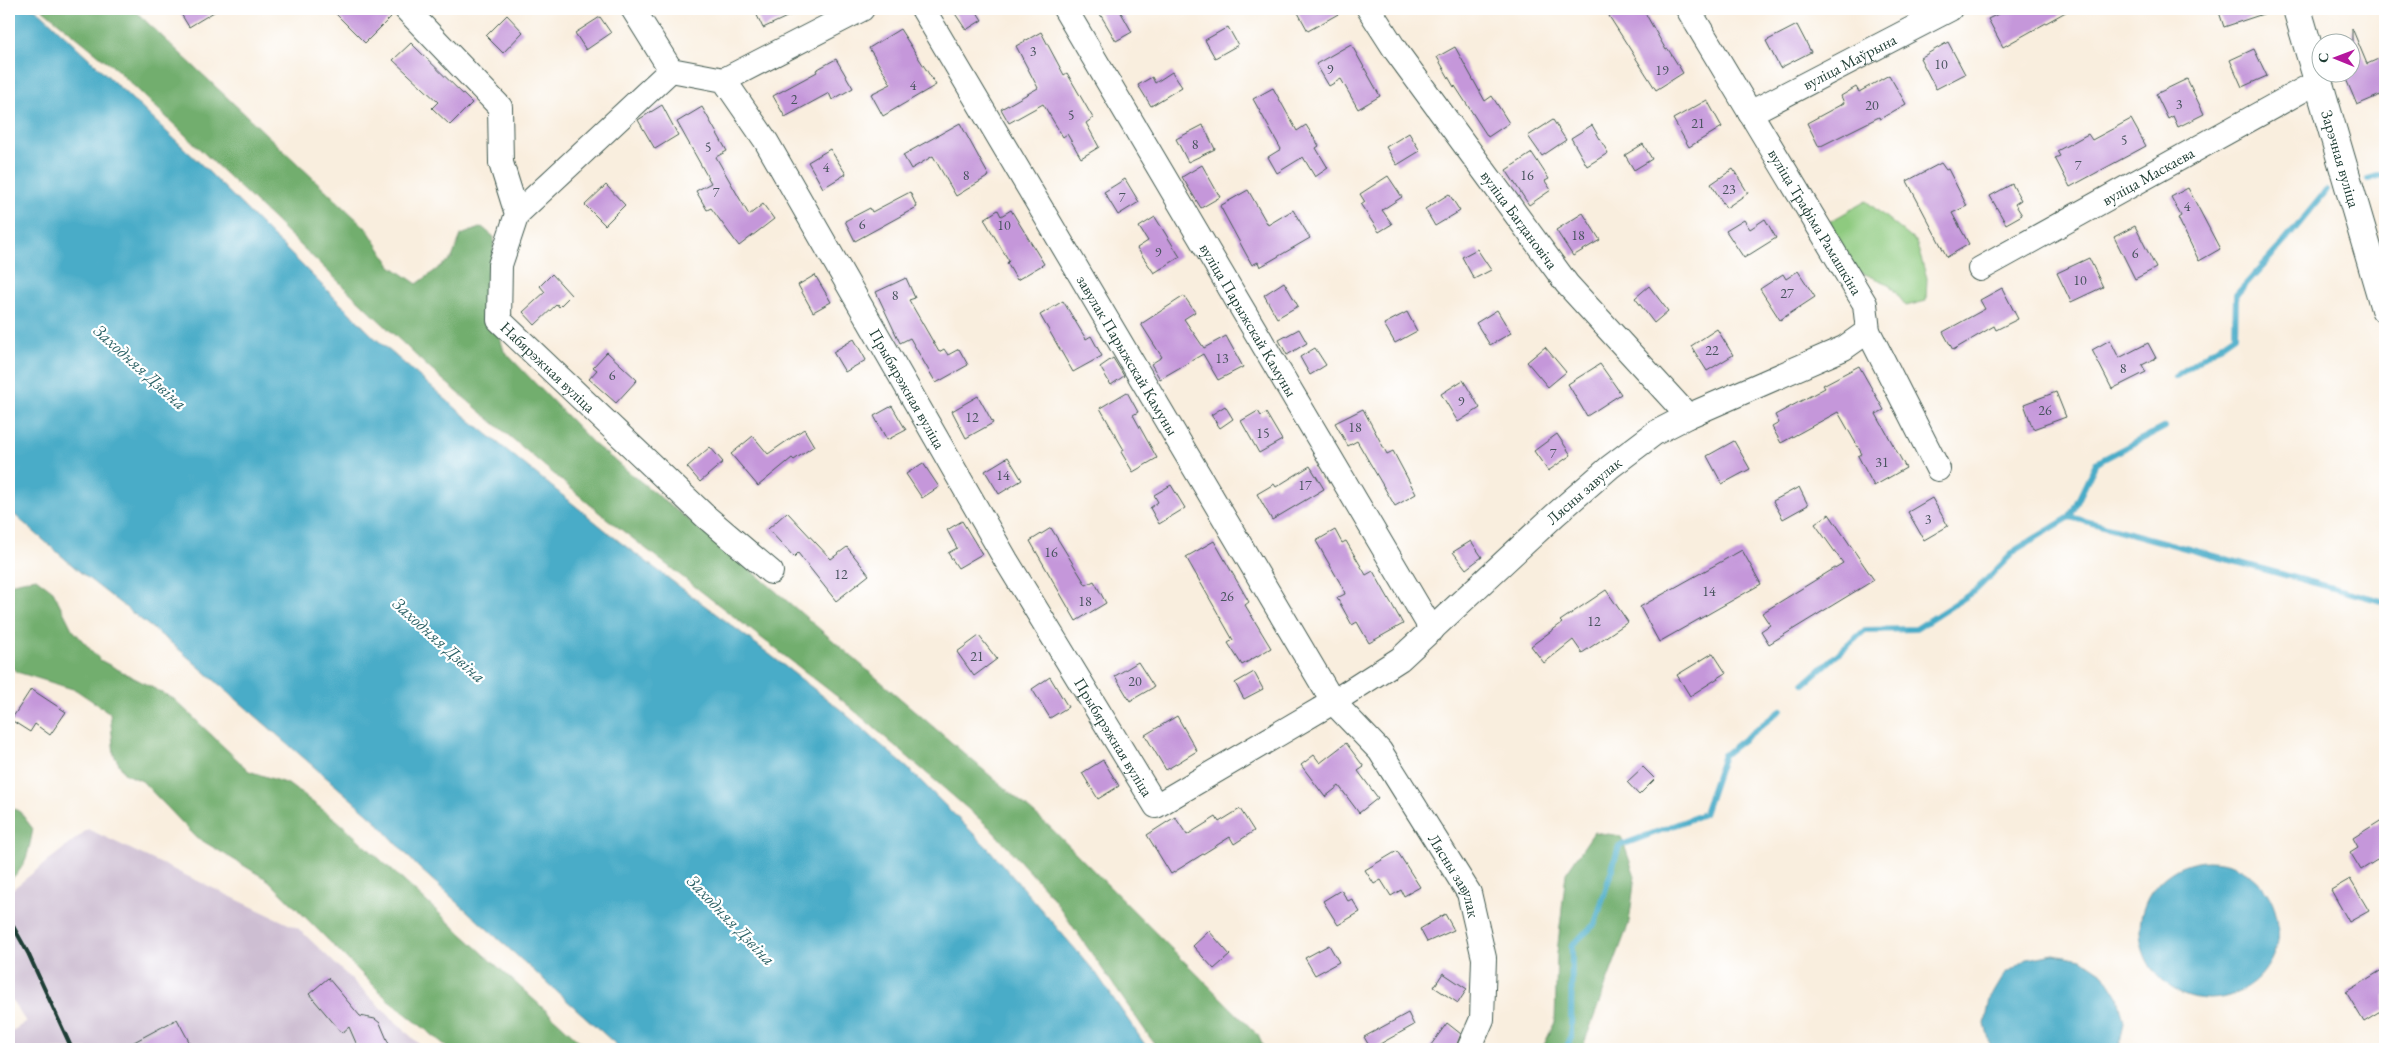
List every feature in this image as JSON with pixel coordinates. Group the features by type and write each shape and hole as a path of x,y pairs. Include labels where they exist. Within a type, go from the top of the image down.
{"street":[{"path":"406,9 500,107 501,162 517,214 671,70"},
{"path":"633,9 671,70 724,80 862,9"},
{"name":"завулак Парыжскай Камуны","path":"923,9 1333,702"},
{"name":"вуліца Парыжскай Камуны","path":"1065,9 1432,630"},
{"name":"вуліца Багдановіча","path":"1369,9 1396,51 1567,284 1688,416"},
{"name":"вуліца Трафіма Рамашкіна","path":"1688,9 1865,304 1868,332 1938,469"},
{"name":"вуліца Маўрына","path":"1750,113 1950,9"},
{"name":"Зарэчная вуліца","path":"2297,9 2312,64"},
{"name":"Прыбярэжная вуліца","path":"724,80 766,141 1006,560 1156,806"},
{"name":"Зарэчная вуліца","path":"2317,82 2385,309"},
{"name":"вуліца Маскаева","path":"1980,269 2317,82"},
{"name":"Набярэжная вуліца","path":"517,214 500,265 499,320 705,516 770,572"},
{"name":"Лясны завулак","path":"1156,806 1333,702 1400,658 1555,515 1610,467 1655,433 1688,416 1844,348 1868,332"},
{"name":"Лясны завулак","path":"1333,702 1380,751 1470,892 1484,958 1482,1019 1469,1049"}],"shaded area":[{"path":"88,829 299,929 424,1049 9,1049 9,1033 26,1022 9,996 9,892"}],"green space":[{"path":"42,9 133,9 367,229 391,266 417,284 452,258 461,235 482,227 494,237 491,308 504,351 594,444 758,576 1051,828 1258,1035 1264,1049 1158,1049 1051,895 989,827 843,701 601,514 428,367 116,69"},
{"path":"1866,201 1916,242 1927,278 1926,301 1906,306 1889,284 1853,269 1829,222"},
{"path":"36,578 53,591 72,629 100,660 174,699 249,771 288,784 338,821 588,1049 450,1049 386,998 268,880 196,837 142,781 124,773 114,755 110,713 76,690 17,672 9,665 9,584"},
{"path":"9,806 20,812 33,829 23,864 20,870 9,880"},
{"path":"1594,832 1621,836 1635,876 1629,923 1582,1049 1542,1049 1555,1022 1557,953 1566,873"}],"water":[{"name":"Заходняя Дзвіна","path":"9,9 35,9 42,14 204,167 375,338 466,417 620,542 841,710 911,771 988,848 1096,973 1148,1049 621,1049 418,867 374,819 175,646 80,572 9,510"},
{"path":"2209,861 2235,866 2258,881 2273,904 2278,930 2273,956 2258,979 2235,994 2209,999 2183,994 2160,979 2145,956 2140,930 2145,904 2160,881 2183,866"},
{"path":"2054,954 2082,959 2104,974 2118,996 2124,1022 2119,1049 1991,1049 1985,1024 1990,999 2005,974 2027,959"}],"building":[{"path":"178,9 219,9 189,27"},
{"path":"331,9 383,9 391,17 365,43"},
{"path":"754,9 804,9 763,28"},
{"path":"952,9 975,9 982,20 966,30"},
{"path":"1097,9 1119,9 1132,32 1116,41"},
{"path":"1296,9 1347,9 1308,31"},
{"path":"1621,9 1643,9 1666,50 1668,49 1683,73 1656,90 1609,16"},
{"path":"2008,9 2071,9 2003,47 1988,19"},
{"path":"2218,9 2268,9 2269,12 2224,27"},
{"path":"507,15 523,32 503,53 486,36"},
{"path":"600,17 611,33 586,50 575,33"},
{"path":"1797,25 1811,52 1780,68 1766,41"},
{"path":"1228,27 1238,45 1215,58 1205,40"},
{"path":"900,29 936,85 883,116 871,94 891,84 869,48"},
{"path":"1041,32 1064,75 1067,73 1093,118 1086,123 1099,147 1081,158 1067,134 1063,137 1043,104 1009,123 1001,109 1038,88 1016,46"},
{"path":"1948,42 1965,74 1936,89 1920,58"},
{"path":"411,43 472,103 450,125 432,108 438,102 393,60"},
{"path":"1351,44 1380,96 1358,109 1341,79 1329,86 1316,64"},
{"path":"1455,47 1485,101 1492,96 1509,123 1488,137 1454,87 1437,57"},
{"path":"2254,49 2267,76 2242,87 2230,60"},
{"path":"2362,52 2367,64 2385,56 2385,93 2357,105 2347,82 2362,82"},
{"path":"836,59 853,88 832,100 829,93 785,117 773,96 817,72 816,70"},
{"path":"1172,72 1182,87 1151,106 1138,85 1152,77 1155,83"},
{"path":"1889,75 1906,104 1880,119 1879,117 1819,147 1807,123 1844,103 1841,96 1856,87 1859,92"},
{"path":"2187,79 2204,114 2178,127 2173,116 2168,119 2156,94"},
{"path":"1273,88 1297,131 1306,125 1319,146 1316,148 1328,168 1315,177 1303,157 1277,173 1268,157 1281,149 1253,99"},
{"path":"1707,100 1722,127 1689,147 1673,119"},
{"path":"662,105 678,135 655,149 638,120"},
{"path":"702,107 727,151 716,157 749,215 763,204 774,219 739,246 711,208 707,210 696,191 711,183 677,122"},
{"path":"2131,119 2146,146 2070,187 2055,158 2060,156 2057,151 2088,134 2092,140"},
{"path":"1553,120 1566,140 1542,156 1528,136"},
{"path":"960,123 989,176 956,196 933,156 911,169 903,155"},
{"path":"1203,125 1215,149 1188,162 1176,139"},
{"path":"1592,125 1608,153 1587,166 1571,138"},
{"path":"1409,133 1420,151 1397,165 1386,147"},
{"path":"1643,144 1652,159 1634,170 1625,155"},
{"path":"830,149 846,174 823,188 808,162"},
{"path":"1532,153 1549,179 1545,181 1551,190 1529,205 1506,170"},
{"path":"1941,163 1946,170 1948,169 1967,206 1952,213 1969,244 1947,257 1907,181"},
{"path":"1202,165 1220,197 1201,208 1182,177"},
{"path":"1733,169 1748,193 1726,208 1711,184"},
{"path":"1388,176 1402,197 1382,210 1392,224 1379,232 1361,205 1365,202 1360,194"},
{"path":"1125,179 1139,202 1118,215 1104,192"},
{"path":"2012,184 2021,200 2015,204 2022,215 2006,224 1990,196"},
{"path":"606,185 625,205 605,225 585,205"},
{"path":"2188,188 2220,249 2199,261 2178,218 2181,216 2171,197"},
{"path":"1248,190 1268,225 1293,210 1310,238 1260,267 1258,262 1252,265 1220,206"},
{"path":"910,192 917,207 855,241 845,221 870,208 872,212"},
{"path":"1449,194 1460,211 1435,226 1425,209"},
{"path":"998,210 1001,216 1011,210 1044,264 1017,280 1007,263 1009,261 984,219"},
{"path":"1583,213 1600,240 1573,256 1556,230"},
{"path":"1155,217 1180,257 1154,273 1137,248 1148,241 1139,227"},
{"path":"1765,219 1776,238 1744,258 1726,231 1744,220 1750,229"},
{"path":"2135,226 2156,268 2135,279 2114,237"},
{"path":"1477,249 1491,270 1474,279 1462,257"},
{"path":"2089,258 2103,287 2071,302 2057,273"},
{"path":"1798,271 1815,297 1780,320 1760,289 1783,274 1786,279"},
{"path":"552,274 571,295 559,307 557,304 535,325 523,312 545,292 540,286"},
{"path":"815,275 831,302 813,312 798,285"},
{"path":"906,278 915,298 909,300 939,352 944,349 948,355 959,349 968,365 936,383 910,338 900,343 876,292"},
{"path":"1284,282 1298,306 1277,318 1264,295"},
{"path":"1649,286 1668,311 1654,323 1635,298"},
{"path":"2002,288 2018,319 1996,330 1994,326 1953,350 1943,332 1985,309 1980,300"},
{"path":"1184,296 1195,312 1184,319 1204,348 1226,336 1243,367 1218,380 1203,354 1160,379 1151,364 1162,357 1141,324"},
{"path":"1063,301 1086,339 1091,336 1102,356 1073,372 1040,315"},
{"path":"1497,310 1511,333 1490,345 1476,323"},
{"path":"1407,312 1417,331 1395,343 1384,324"},
{"path":"1299,329 1307,343 1287,355 1279,340"},
{"path":"1717,329 1733,355 1707,371 1691,346"},
{"path":"854,339 866,360 845,372 833,352"},
{"path":"2110,340 2119,358 2148,343 2156,358 2142,365 2146,372 2112,389 2092,350"},
{"path":"1545,347 1566,372 1548,387 1527,362"},
{"path":"1315,348 1326,365 1310,375 1300,357"},
{"path":"607,352 637,380 616,403 589,379 597,370 593,367"},
{"path":"1113,358 1124,376 1111,385 1100,367"},
{"path":"1600,364 1621,394 1587,416 1568,384"},
{"path":"1859,366 1884,410 1876,414 1906,468 1874,486 1858,456 1862,454 1838,412 1781,443 1772,427 1779,423 1775,415 1825,388 1823,385"},
{"path":"1463,380 1480,408 1458,422 1441,394"},
{"path":"1127,392 1138,412 1133,415 1157,458 1133,472 1121,452 1124,450 1100,408"},
{"path":"2056,392 2066,417 2033,429 2024,404"},
{"path":"978,396 993,423 966,438 952,411"},
{"path":"892,406 906,430 887,440 874,416"},
{"path":"1225,406 1233,419 1220,428 1211,415"},
{"path":"1363,409 1387,454 1393,451 1416,494 1395,506 1357,441 1348,446 1335,423"},
{"path":"1258,411 1261,416 1266,413 1282,440 1259,453 1241,421"},
{"path":"804,429 814,446 794,460 792,458 758,486 731,454 753,436 768,454"},
{"path":"1557,434 1571,455 1548,471 1534,451"},
{"path":"1734,441 1750,469 1722,484 1707,456"},
{"path":"710,447 723,462 700,482 687,467"},
{"path":"1008,457 1022,480 999,494 985,471"},
{"path":"923,463 939,487 922,498 906,474"},
{"path":"1310,466 1324,489 1272,520 1257,494 1274,484 1276,487"},
{"path":"1171,485 1185,508 1159,524 1150,508 1158,502 1154,495"},
{"path":"1799,487 1808,505 1783,519 1773,501"},
{"path":"1932,498 1948,526 1924,540 1908,512"},
{"path":"787,512 831,559 847,547 869,575 836,601 798,553 794,557 768,529"},
{"path":"1829,514 1874,580 1769,644 1761,631 1770,625 1762,613 1843,563 1815,524"},
{"path":"962,521 982,554 958,568 948,553 957,548 947,530"},
{"path":"1051,528 1086,585 1094,581 1106,603 1076,621 1030,541"},
{"path":"1335,530 1342,543 1346,541 1366,575 1373,571 1403,624 1369,643 1357,622 1352,625 1337,598 1345,594 1343,588 1316,541"},
{"path":"1214,541 1249,602 1245,605 1271,648 1242,665 1228,643 1233,640 1186,557"},
{"path":"1471,541 1482,557 1466,569 1453,552"},
{"path":"1742,550 1761,584 1659,642 1640,607"},
{"path":"1606,590 1628,622 1582,653 1573,640 1544,663 1531,646 1562,623 1560,621"},
{"path":"979,636 997,659 974,676 957,652"},
{"path":"1713,653 1726,673 1690,696 1677,675"},
{"path":"1138,662 1154,687 1130,701 1115,676"},
{"path":"1254,672 1263,689 1244,699 1235,683"},
{"path":"1050,677 1068,707 1050,718 1032,689"},
{"path":"31,689 66,712 50,735 35,724 30,732 11,720"},
{"path":"1177,716 1197,751 1166,770 1145,735"},
{"path":"1346,743 1364,767 1358,771 1378,798 1359,813 1339,786 1325,797 1301,765 1314,755 1320,763"},
{"path":"1103,760 1119,786 1098,799 1082,773"},
{"path":"1643,767 1655,779 1639,795 1627,782"},
{"path":"1240,809 1254,831 1234,844 1230,837 1171,874 1147,835 1175,817 1187,835 1216,817 1219,822"},
{"path":"2385,818 2385,855 2361,870 2350,852 2358,847 2353,838"},
{"path":"1397,851 1420,887 1404,896 1401,890 1391,896 1381,880 1374,884 1365,870"},
{"path":"2350,879 2369,911 2349,922 2331,890"},
{"path":"1341,890 1348,901 1352,899 1360,912 1338,925 1323,901"},
{"path":"1445,914 1454,930 1427,942 1420,929"},
{"path":"1209,931 1230,955 1214,969 1193,946"},
{"path":"1329,945 1339,962 1315,975 1305,958"},
{"path":"2385,968 2385,1009 2364,1022 2346,992"},
{"path":"1443,973 1467,989 1458,1003 1434,987"},
{"path":"328,978 360,1016 375,1019 380,1023 391,1049 366,1049 356,1043 349,1027 342,1033 309,994"},
{"path":"1408,1013 1414,1025 1371,1049 1364,1037"},
{"path":"177,1019 193,1049 121,1049"},
{"path":"1447,1023 1461,1034 1455,1049 1428,1049"}],"waterway":[{"path":"2368,179 2385,174"},
{"path":"2175,377 2235,335 2236,295 2285,241 2326,191"},
{"path":"1804,684 1865,630 1916,629 1975,591 2017,549 2070,517 2096,463 2165,427"},
{"path":"2070,517 2385,602"},
{"path":"1565,1049 1571,1039 1572,945 1595,924 1619,846 1704,814 1724,755 1781,710"}],"railway":[{"path":"9,919 28,953 72,1049"}]}
